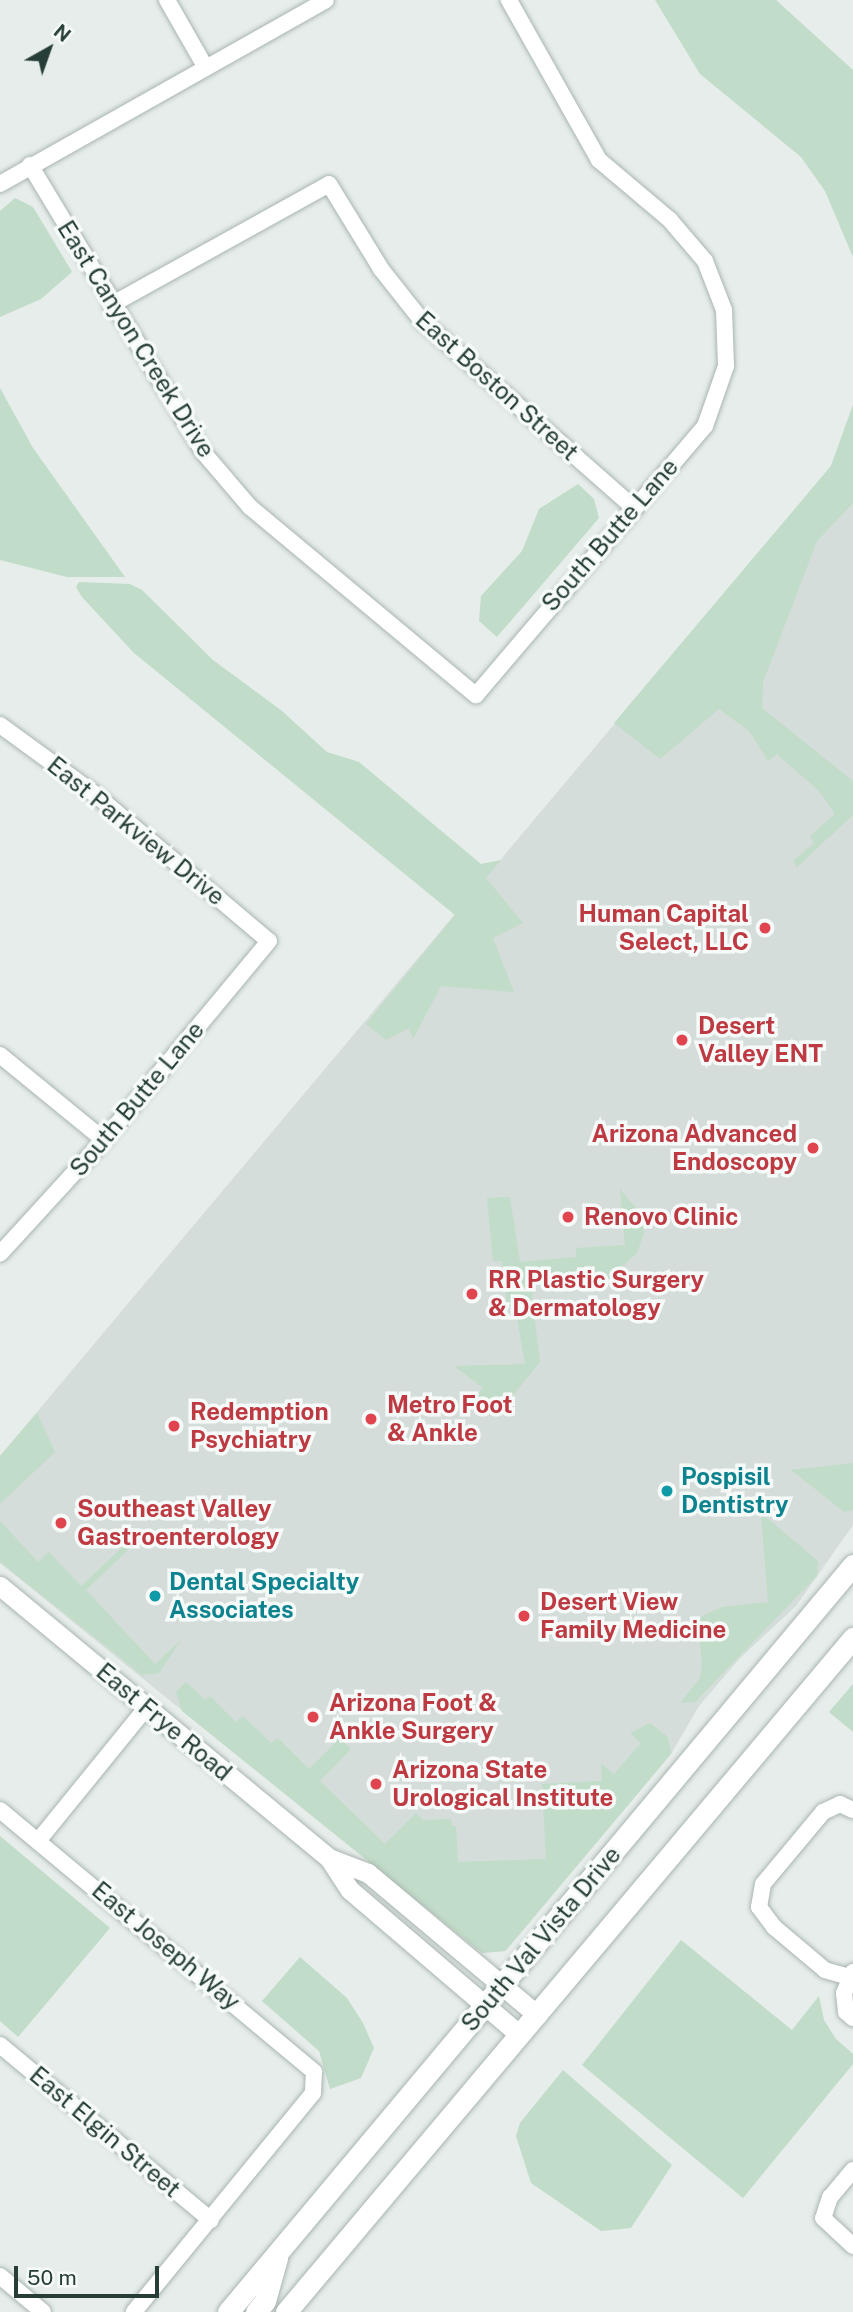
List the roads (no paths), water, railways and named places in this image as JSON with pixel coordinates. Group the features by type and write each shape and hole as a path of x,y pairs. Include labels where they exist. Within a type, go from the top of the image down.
{"main road":[{"name":"South Val Vista Drive","path":"228,2312 851,1571"},
{"name":"South Val Vista Drive","path":"286,2312 853,1638"},
{"path":"257,2312 265,2301 279,2249"}],"street":[{"path":"167,0 206,68"},
{"path":"0,184 326,0"},
{"name":"South Butte Lane","path":"476,695 632,506 705,426 726,366 724,310 705,261 670,220 599,160 509,0"},
{"name":"East Canyon Creek Drive","path":"30,165 111,306 203,453 250,507 476,695"},
{"name":"East Boston Street","path":"111,306 329,184 381,269 422,321 632,506"},
{"name":"East Parkview Drive","path":"0,724 96,796 270,940"},
{"name":"South Butte Lane","path":"0,1254 104,1140 270,940"},
{"path":"0,1055 104,1140"},
{"name":"East Frye Road","path":"0,1586 329,1858 350,1890 520,2035"},
{"path":"38,1841 146,1708"},
{"path":"847,1807 823,1812 763,1884 759,1907 774,1927 825,1970 851,1975 844,1993 846,2012 853,2018"},
{"name":"East Joseph Way","path":"0,1810 293,2051 314,2072 313,2092 211,2220"},
{"name":"East Frye Road","path":"329,1858 368,1873 537,2015"},
{"name":"East Elgin Street","path":"0,2045 211,2220"},
{"path":"853,2170 830,2197 823,2218 853,2246"},
{"path":"134,2312 211,2220"},
{"path":"0,2276 43,2312"}],"place":[{"name":"Human Capital Select, LLC","path":"765,928"},
{"name":"Desert Valley ENT","path":"682,1040"},
{"name":"Arizona Advanced Endoscopy","path":"813,1148"},
{"name":"Renovo Clinic","path":"568,1217"},
{"name":"RR Plastic Surgery & Dermatology","path":"472,1294"},
{"name":"Metro Foot & Ankle","path":"371,1419"},
{"name":"Redemption Psychiatry","path":"174,1426"},
{"name":"Pospisil Dentistry","path":"667,1491"},
{"name":"Southeast Valley Gastroenterology","path":"61,1523"},
{"name":"Dental Specialty Associates","path":"155,1596"},
{"name":"Desert View Family Medicine","path":"524,1616"},
{"name":"Arizona Foot & Ankle Surgery","path":"313,1717"},
{"name":"Arizona State Urological Institute","path":"376,1784"}]}
